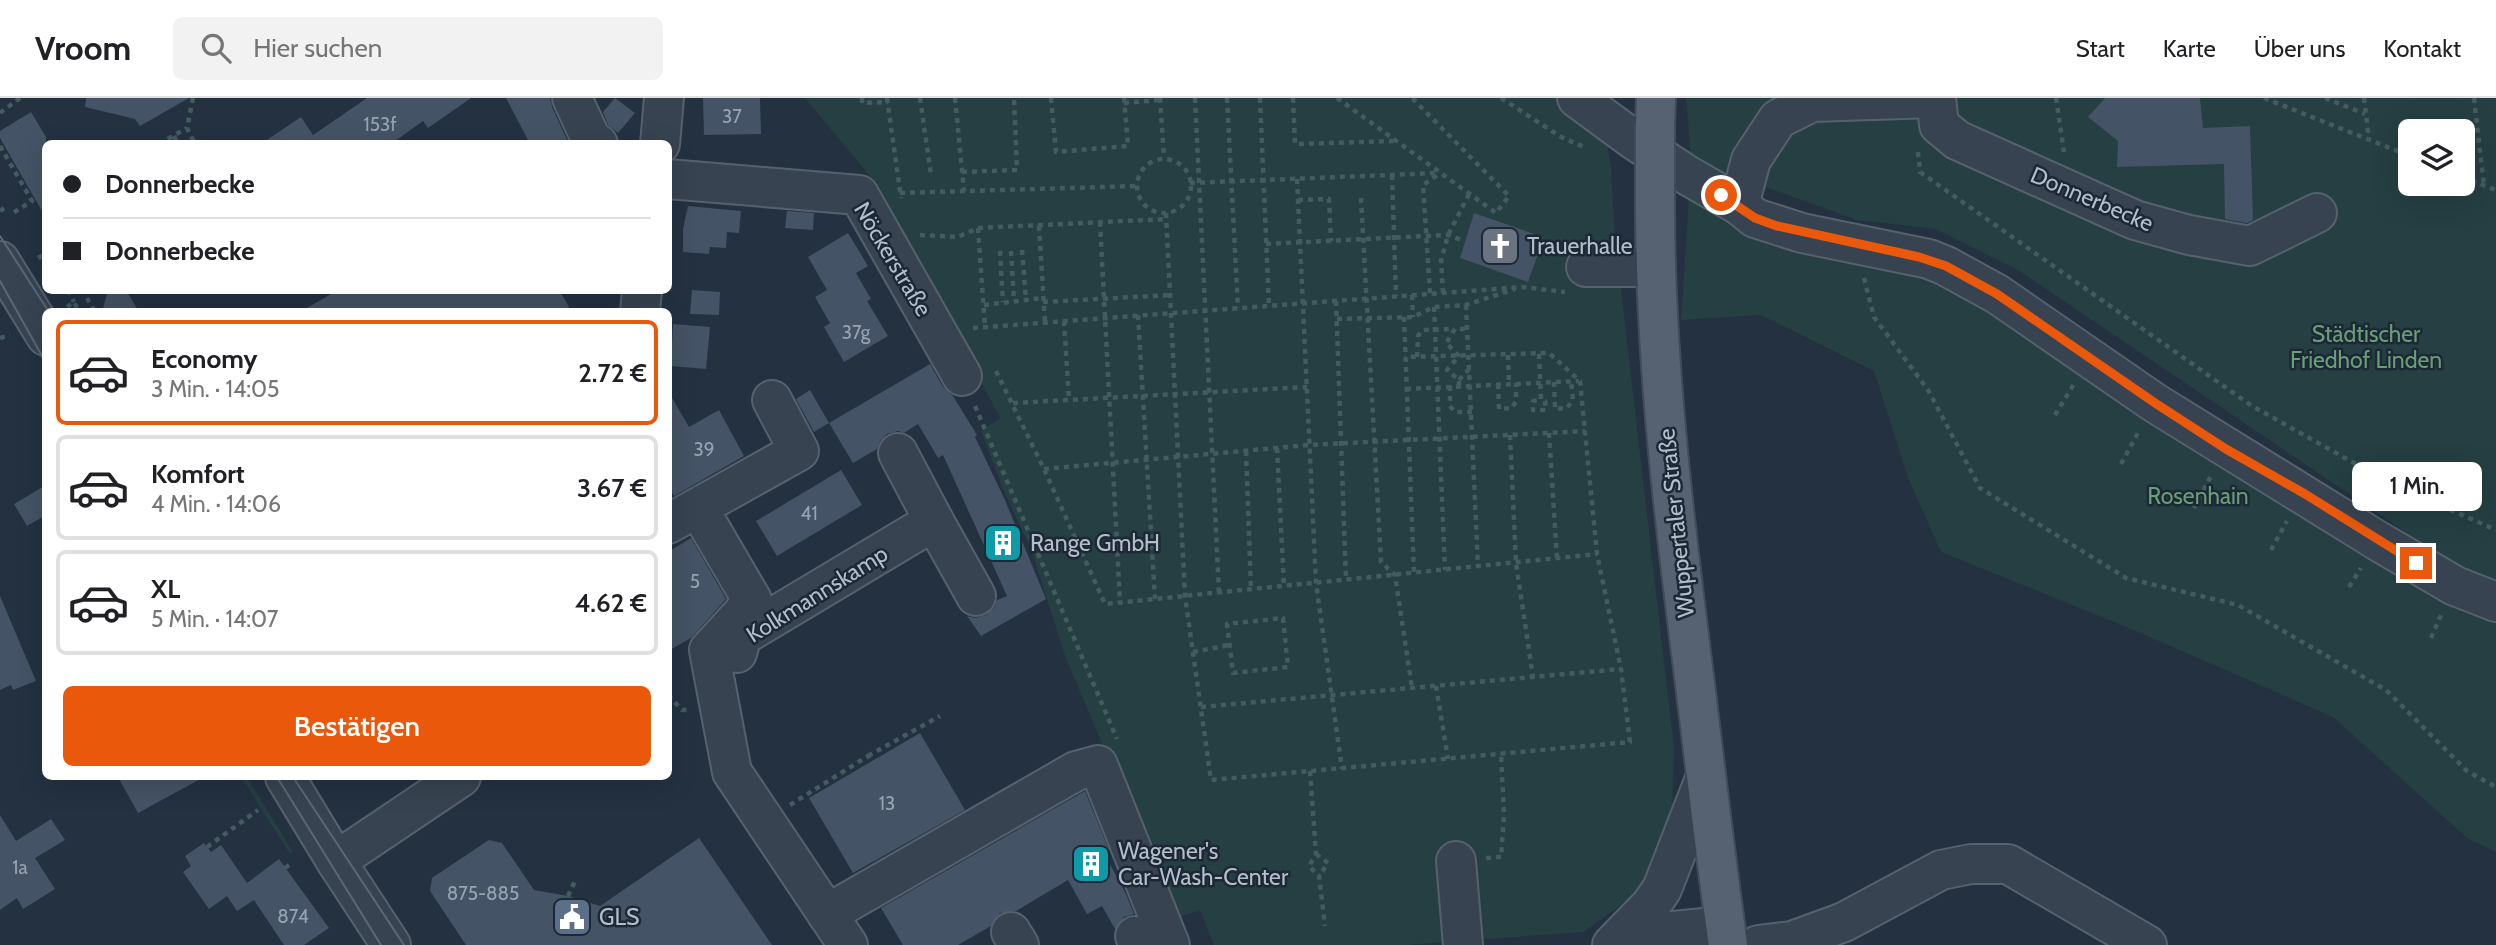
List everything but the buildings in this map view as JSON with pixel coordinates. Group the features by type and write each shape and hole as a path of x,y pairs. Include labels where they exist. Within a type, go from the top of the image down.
{"main road":[{"name":"Wuppertaler Straße","path":"1656,112 1656,268 1665,423 1678,557 1727,935"}],"street":[{"path":"572,98 592,140"},
{"path":"660,140 664,98"},
{"path":"1577,98 1687,175 1739,205 1755,218 1777,226 1940,263 1997,294 2226,449 2455,586 2496,602"},
{"name":"Donnerbecke","path":"1739,205 1751,160 1778,119 1812,102 1935,98 1939,125 1957,140 2135,220 2189,235 2250,246 2317,213"},
{"name":"Nöckerstraße","path":"672,179 859,195 962,376"},
{"path":"11,266 45,308"},
{"path":"1580,280 1656,268"},
{"path":"672,522 799,451 772,400"},
{"path":"898,453 976,596"},
{"name":"Kolkmannskamp","path":"837,930 732,772 720,712 742,636 934,521"},
{"path":"707,523 752,600 743,614 709,650 720,712"},
{"path":"837,930 1052,795 1076,772 1098,765 1149,942"},
{"path":"1612,945 1644,913 1662,889 1706,776"},
{"path":"287,780 391,945"},
{"path":"336,861 457,780"},
{"path":"1456,861 1463,945"},
{"path":"1758,945 1792,941 1844,922 1941,870 1971,864 2008,864 2147,945"},
{"path":"1636,945 1653,933 1727,935"}],"path":[{"path":"0,113 20,98"},
{"path":"193,98 187,128 193,140"},
{"path":"862,98 862,103 887,102"},
{"path":"920,98 931,175"},
{"path":"956,98 964,192"},
{"path":"962,173 1017,170 1014,98"},
{"path":"1051,98 1056,152 1128,146 1124,100 1160,99 1164,159"},
{"path":"1195,98 1219,593"},
{"path":"1227,98 1238,308"},
{"path":"1260,98 1269,306"},
{"path":"1293,98 1295,144 1395,141"},
{"path":"1337,98 1496,212 1509,196 1412,98"},
{"path":"1501,98 1528,115"},
{"path":"1915,98 1920,173 2252,406 2388,482 2496,530"},
{"path":"2056,98 2069,191"},
{"path":"2264,98 2277,100 2398,151"},
{"path":"2364,98 2369,139"},
{"path":"2474,98 2484,186"},
{"path":"2328,99 2365,114"},
{"path":"166,140 187,128"},
{"path":"174,136 176,140"},
{"path":"1,145 32,201 13,213"},
{"path":"920,235 958,237 978,228 1166,216 1186,201 1190,183 1185,168 1175,161 1164,159 1153,161 1145,167 1137,186 1143,203 1166,216"},
{"path":"1190,183 1440,173"},
{"path":"1430,294 1423,185 1440,173"},
{"path":"1392,175 1396,296"},
{"path":"1297,179 1316,583 1342,769"},
{"path":"2475,182 2496,190"},
{"path":"859,195 1137,186"},
{"path":"1443,293 1441,261 1448,235 1469,194"},
{"path":"1361,198 1381,562 1395,575 1412,688"},
{"path":"1298,200 1329,199 1331,241"},
{"path":"0,211 7,206"},
{"path":"1166,216 1185,596 1211,780 1630,742 1621,670 1597,554 1580,381 1549,353 1405,357"},
{"path":"1100,222 1121,602"},
{"path":"1039,225 1045,323"},
{"path":"978,228 985,327"},
{"path":"1266,244 1448,235 1464,241"},
{"path":"1847,243 1863,274 1874,317 1928,390 1980,488 2126,578 2238,605 2375,683 2386,690 2467,771 2496,787"},
{"path":"1022,250 1026,300"},
{"path":"1000,251 1003,302"},
{"path":"1011,251 1014,302"},
{"path":"11,266 42,255"},
{"path":"973,328 1523,287 1580,280"},
{"path":"1337,319 1413,317 1434,307 1466,305 1523,287"},
{"path":"70,294 77,308"},
{"path":"984,305 1026,300 1170,295"},
{"path":"1412,295 1413,317"},
{"path":"87,298 95,308"},
{"path":"1336,301 1346,580"},
{"path":"68,308 74,302"},
{"path":"1466,305 1478,566"},
{"path":"1434,307 1445,570"},
{"path":"1138,316 1155,599"},
{"path":"1404,317 1414,573"},
{"path":"1064,321 1069,400"},
{"path":"1417,357 1418,336 1422,330 1467,330"},
{"path":"1454,330 1446,343 1459,356"},
{"path":"1539,354 1541,400"},
{"path":"1508,355 1509,384"},
{"path":"1459,356 1447,369 1459,383"},
{"path":"1459,383 1470,368"},
{"path":"962,376 1119,743"},
{"path":"1553,382 1555,409 1567,408 1573,400 1571,381"},
{"path":"1406,389 1459,383 1471,385 1580,381"},
{"path":"1498,384 1499,409 1512,408 1516,401 1516,383"},
{"path":"1450,386 1450,406 1455,412 1472,412"},
{"path":"1013,403 1307,387"},
{"path":"1044,469 1309,445 1585,431"},
{"path":"1549,433 1557,559"},
{"path":"1510,435 1516,563 1533,677"},
{"path":"1278,448 1284,587"},
{"path":"1246,451 1251,590"},
{"path":"1105,604 1597,554"},
{"path":"1283,618 1288,667 1233,673 1229,645 1227,624 1283,618"},
{"path":"1193,652 1229,645"},
{"path":"1201,707 1621,670"},
{"path":"1436,686 1448,759"},
{"path":"764,821 940,716"},
{"path":"1456,861 1501,857 1504,815 1500,754"},
{"path":"1310,772 1316,854 1309,866 1319,876 1325,926"},
{"path":"207,847 258,810"},
{"path":"1316,854 1328,863 1319,876"},
{"path":"285,868 292,863"},
{"path":"568,896 575,881"}],"green space":[{"path":"805,98 1560,98 1604,127 1611,166 1615,237 1674,748 1672,826 1641,891 1583,932 1405,945 1214,945 1200,910 1176,918 1065,656 1032,552 1003,489 981,431 1000,418 880,188"},
{"name":"Städtischer Friedhof Linden","path":"1686,98 2496,98 2496,584 2472,577 2018,270 1936,229 1857,220 1691,160"},
{"name":"Rosenhain","path":"1689,197 1699,206 1767,232 1936,268 2496,611 2496,852 2467,838 2333,717 2129,628 1941,552 1908,478 1874,371 1761,315 1681,320"},
{"path":"243,780 249,780 293,852 290,854"}],"tram line":[{"path":"0,236 46,308"},
{"path":"0,281 42,356"},
{"path":"279,780 381,945"},
{"path":"295,780 404,945"}],"place":[{"name":"Trauerhalle","path":"1500,246"},
{"name":"Range GmbH","path":"1003,543"},
{"name":"Wagener's Car-Wash-Center","path":"1091,864"},
{"name":"GLS","path":"572,917"}],"route":[{"path":"1721,195 1755,218 1777,226 1919,257 1946,266 1997,294 2226,449 2416,563"}]}
